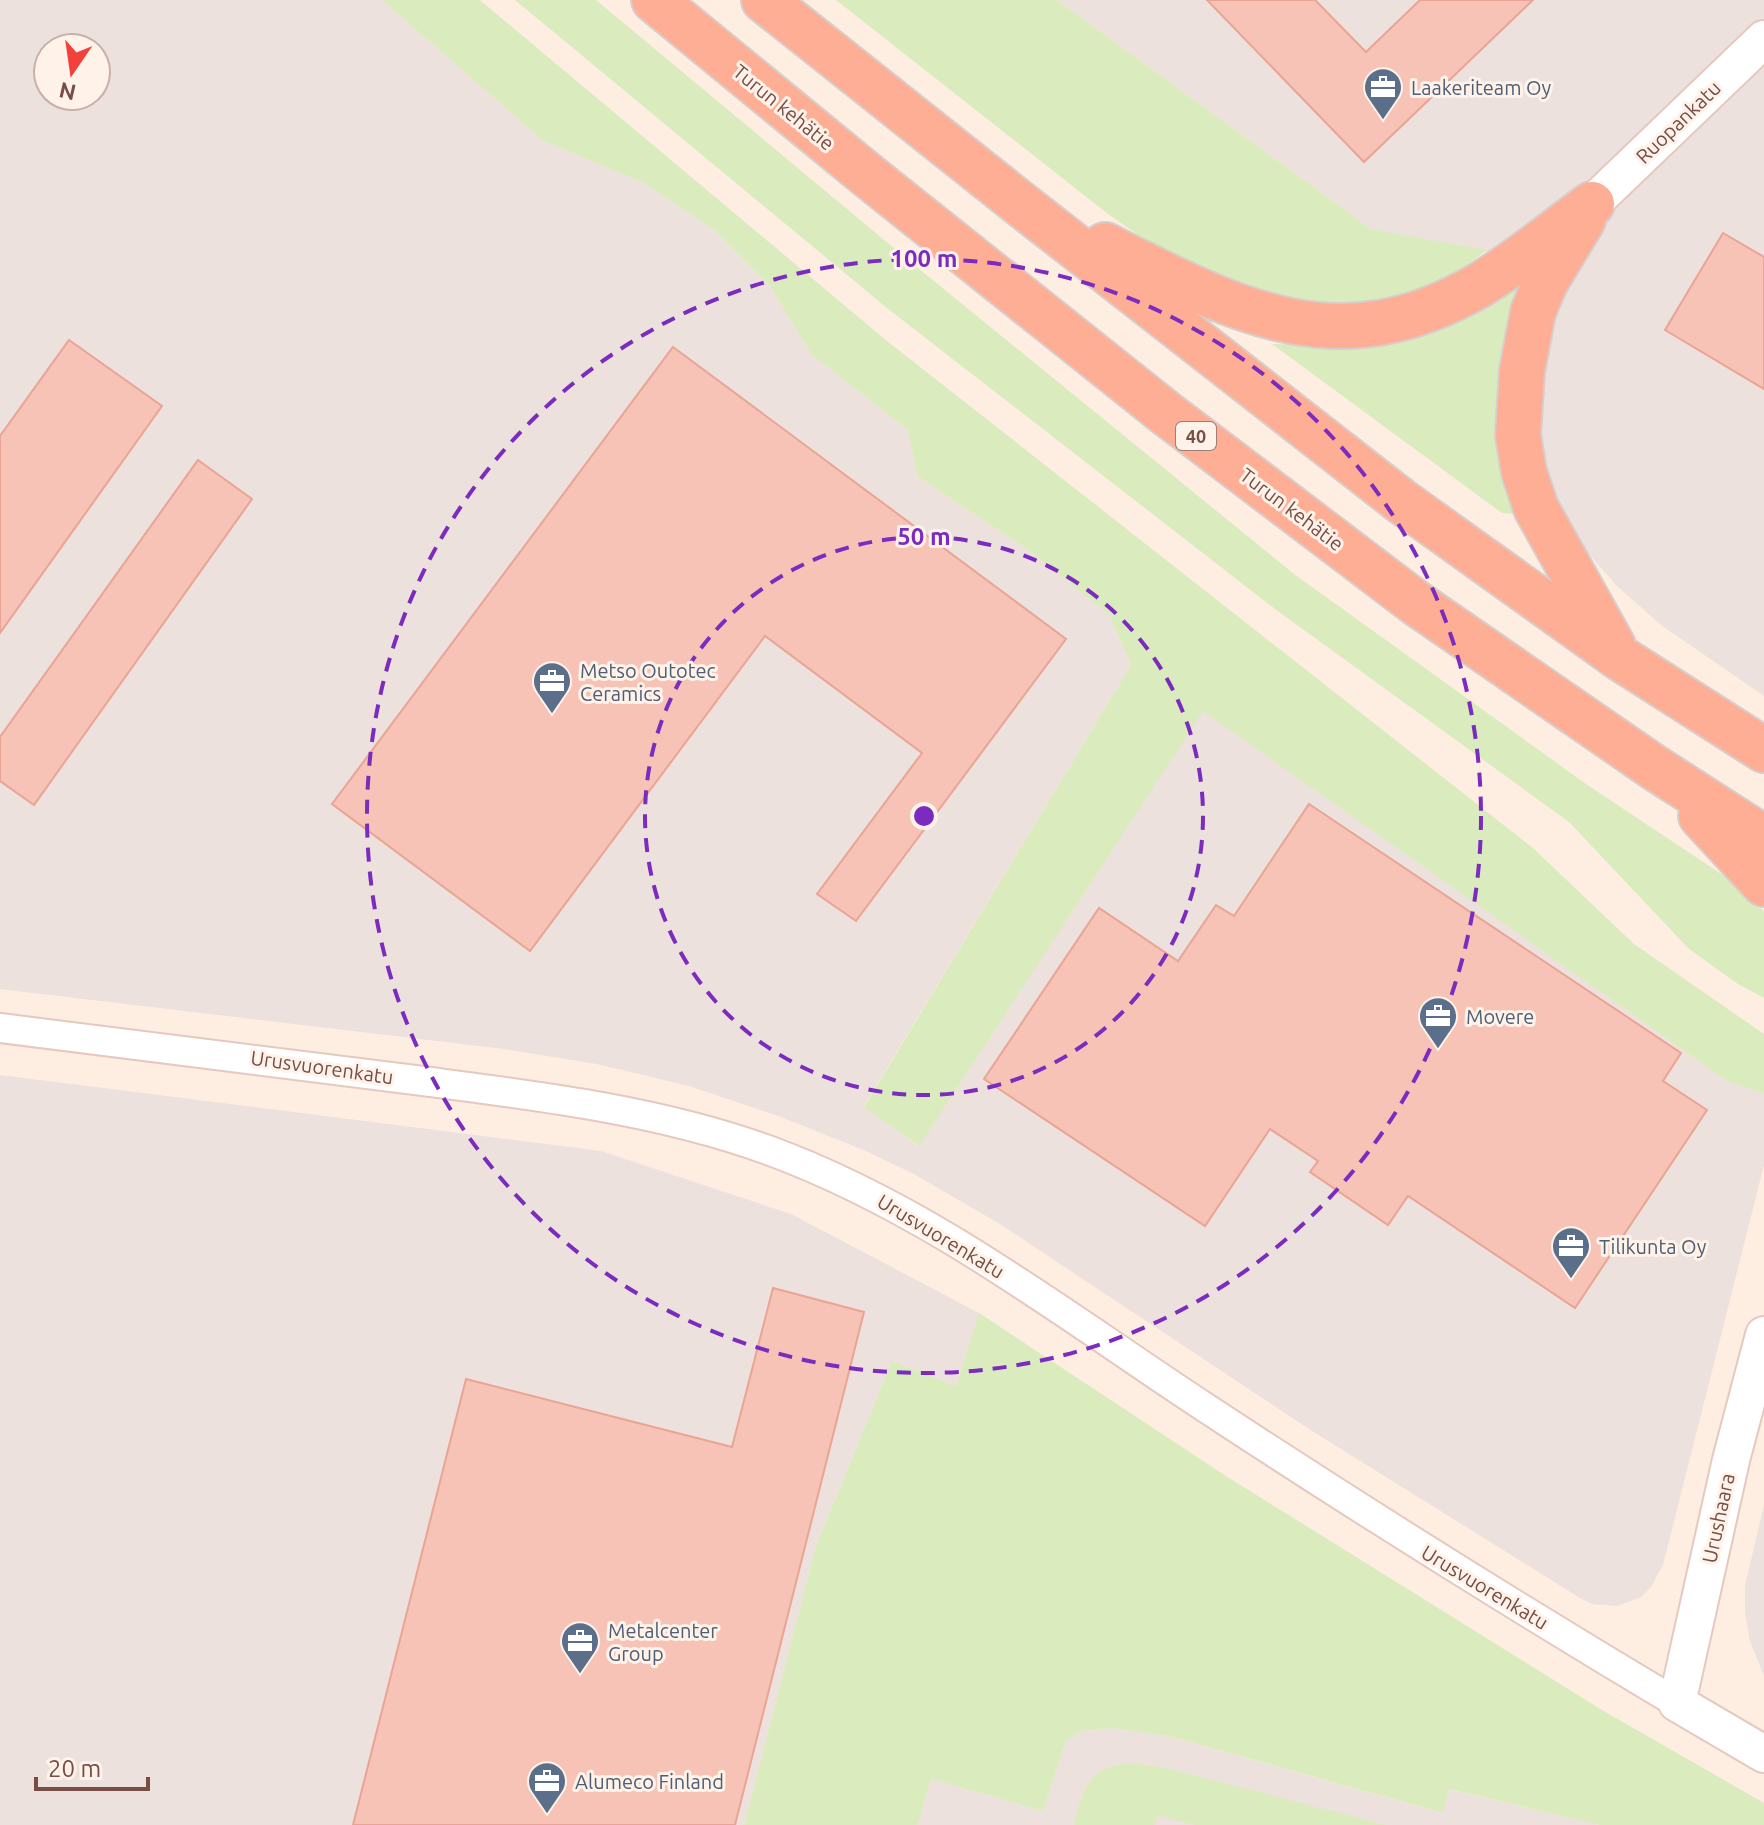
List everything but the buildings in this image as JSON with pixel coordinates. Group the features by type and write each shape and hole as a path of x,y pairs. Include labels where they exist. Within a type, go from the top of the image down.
{"highway":[{"name":"Turun kehätie","path":"654,0 1167,414 1416,603 1655,768 1764,838"},
{"path":"764,0 1401,501 1620,658 1764,750"},
{"path":"1018,202 1201,293 1246,312 1285,322 1328,327 1371,325 1439,305 1478,285 1592,204"},
{"path":"1592,204 1545,283 1533,312 1522,371 1518,435 1524,472 1536,508 1620,658"},
{"path":"1655,768 1764,884"}],"street":[{"name":"Ruopankatu","path":"1592,204 1764,39"},
{"name":"Urusvuorenkatu","path":"0,1028 552,1097 674,1123 764,1149 817,1170 867,1192 933,1228 1437,1558 1764,1754"},
{"name":"Urushaara","path":"1677,1703 1731,1460 1764,1335"}],"shaded area":[{"path":"0,0 382,0 542,140 644,183 713,229 769,285 812,355 908,430 917,476 1028,550 1109,615 1131,665 864,1106 918,1146 1203,710 1727,1081 1764,1094 1764,1165 1663,1565 1651,1587 1641,1597 1617,1606 1592,1604 1309,1429 1000,1224 912,1173 781,1117 689,1086 597,1064 504,1049 0,989"},
{"path":"1057,0 1764,0 1764,696 1661,625 1617,586 1562,517 1547,484 1537,440 1550,311 1487,251 1371,229"},
{"path":"0,1075 601,1151 791,1214 979,1313 956,1386 892,1361 816,1546 744,1825 0,1825"},
{"path":"1764,1505 1764,1676 1750,1641 1745,1613 1745,1586"},
{"path":"1111,1728 1168,1736 1442,1813 1448,1789 1600,1825 918,1825 931,1779 1043,1811 1066,1741 1081,1731"}],"green space":[{"path":"382,0 480,0 887,341 1533,848 1634,944 1764,1034 1764,1094 1727,1081 1203,711 919,1146 864,1107 1131,665 1109,615 1028,550 917,476 908,430 812,355 769,285 713,229 644,183 542,140"},
{"path":"515,0 596,0 918,268 1294,574 1586,784 1750,893 1764,912 1764,998 1738,984 1689,949 1569,822 1275,609 887,308"},
{"path":"836,0 1057,0 1371,229 1487,250 1450,277 1412,293 1376,301 1311,305 1244,289 1157,248 1108,214"},
{"path":"1523,283 1500,369 1498,415 1517,511 1514,514 1502,513 1272,344 1340,345 1445,325 1475,312"},
{"path":"979,1313 1226,1476 1602,1710 1764,1803 1764,1825 1600,1825 1449,1789 1443,1813 1168,1736 1111,1728 1081,1731 1066,1741 1043,1811 931,1779 918,1825 744,1825 816,1546 892,1361 956,1386"},
{"path":"1132,1763 1166,1768 1386,1825 1195,1825 1157,1815 1154,1825 1074,1825 1090,1781 1106,1768"}],"place":[{"name":"Laakeriteam Oy","path":"1383,121"},
{"name":"Metso Outotec Ceramics","path":"552,715"},
{"name":"Movere","path":"1438,1050"},
{"name":"Tilikunta Oy","path":"1571,1280"},
{"name":"Metalcenter Group","path":"580,1675"},
{"name":"Alumeco Finland","path":"547,1815"}]}
